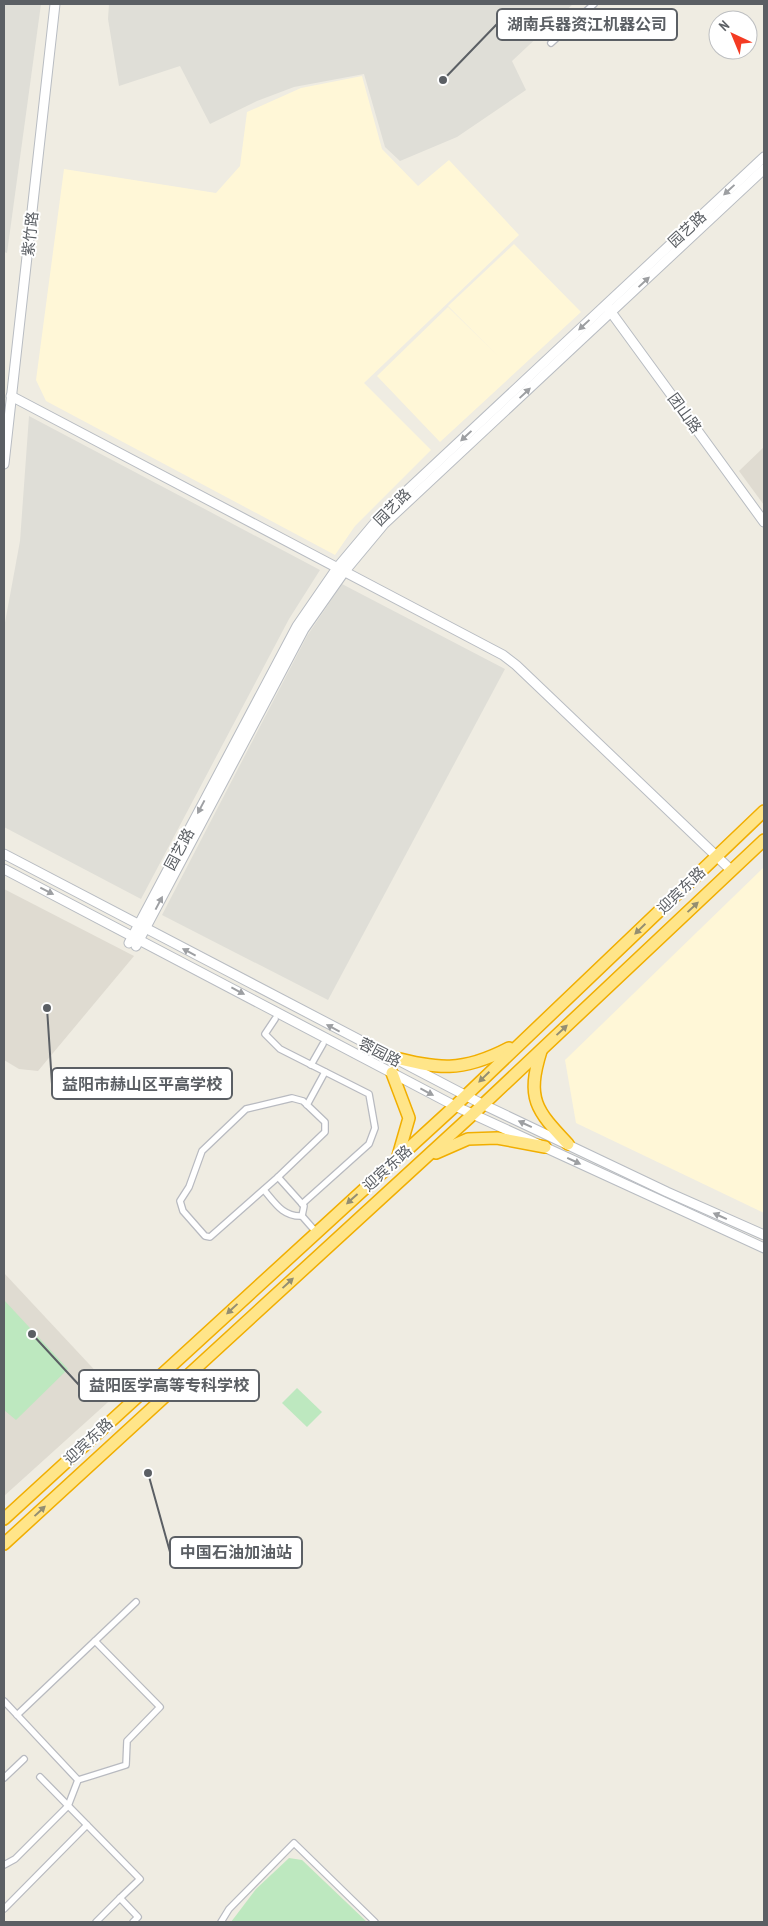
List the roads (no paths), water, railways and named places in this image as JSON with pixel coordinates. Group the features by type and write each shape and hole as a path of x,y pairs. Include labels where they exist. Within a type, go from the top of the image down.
{"highway":[{"name":"迎宾东路","path":"4,1519 455,1106 764,811"},
{"name":"迎宾东路","path":"4,1544 472,1115 764,840"},
{"path":"531,1033 543,1048 534,1073 533,1096 544,1119 568,1144"},
{"path":"388,1056 424,1065 458,1067 484,1061 522,1041"},
{"path":"392,1073 409,1118 398,1157"},
{"path":"427,1156 468,1139 497,1138 545,1147"},
{"path":"385,1169 398,1183"},
{"path":"142,1392 155,1406"}],"street":[{"name":"紫竹路","path":"4,464 55,4"},
{"path":"551,44 594,4"},
{"name":"园艺路","path":"135,941 294,646 340,570 384,524 764,156"},
{"name":"园艺路","path":"608,309 764,169"},
{"name":"团山路","path":"608,309 764,522"},
{"path":"11,396 503,655 516,665 732,870"},
{"name":"蓉园路","path":"4,854 482,1104 667,1192 764,1235"},
{"name":"蓉园路","path":"4,869 135,941 472,1115 764,1248"},
{"path":"274,1018 265,1034 280,1049 369,1094 375,1128 369,1144 302,1204"},
{"path":"312,1065 323,1044"},
{"path":"308,1105 325,1072"},
{"path":"292,1098 303,1101 308,1105 325,1122 325,1132 264,1190 210,1237 205,1236 183,1211 180,1201 189,1187 202,1151 246,1109 292,1098"},
{"path":"278,1177 302,1204 302,1216"},
{"path":"264,1190 285,1213 302,1216 316,1232"},
{"path":"17,1715 136,1602"},
{"path":"78,1780 126,1765 127,1741 160,1708 95,1641"},
{"path":"4,1701 78,1780"},
{"path":"4,1778 24,1759"},
{"path":"40,1777 140,1879 96,1922"},
{"path":"4,1866 15,1860 68,1806 78,1780"},
{"path":"4,1909 87,1825"},
{"path":"221,1922 229,1909 294,1843 375,1922"},
{"path":"120,1898 138,1917 133,1922"}],"place":[{"name":"湖南兵器资江机器公司","path":"443,80"},
{"name":"益阳市赫山区平高学校","path":"47,1008"},
{"name":"益阳医学高等专科学校","path":"32,1334"},
{"name":"中国石油加油站","path":"148,1473"}]}
